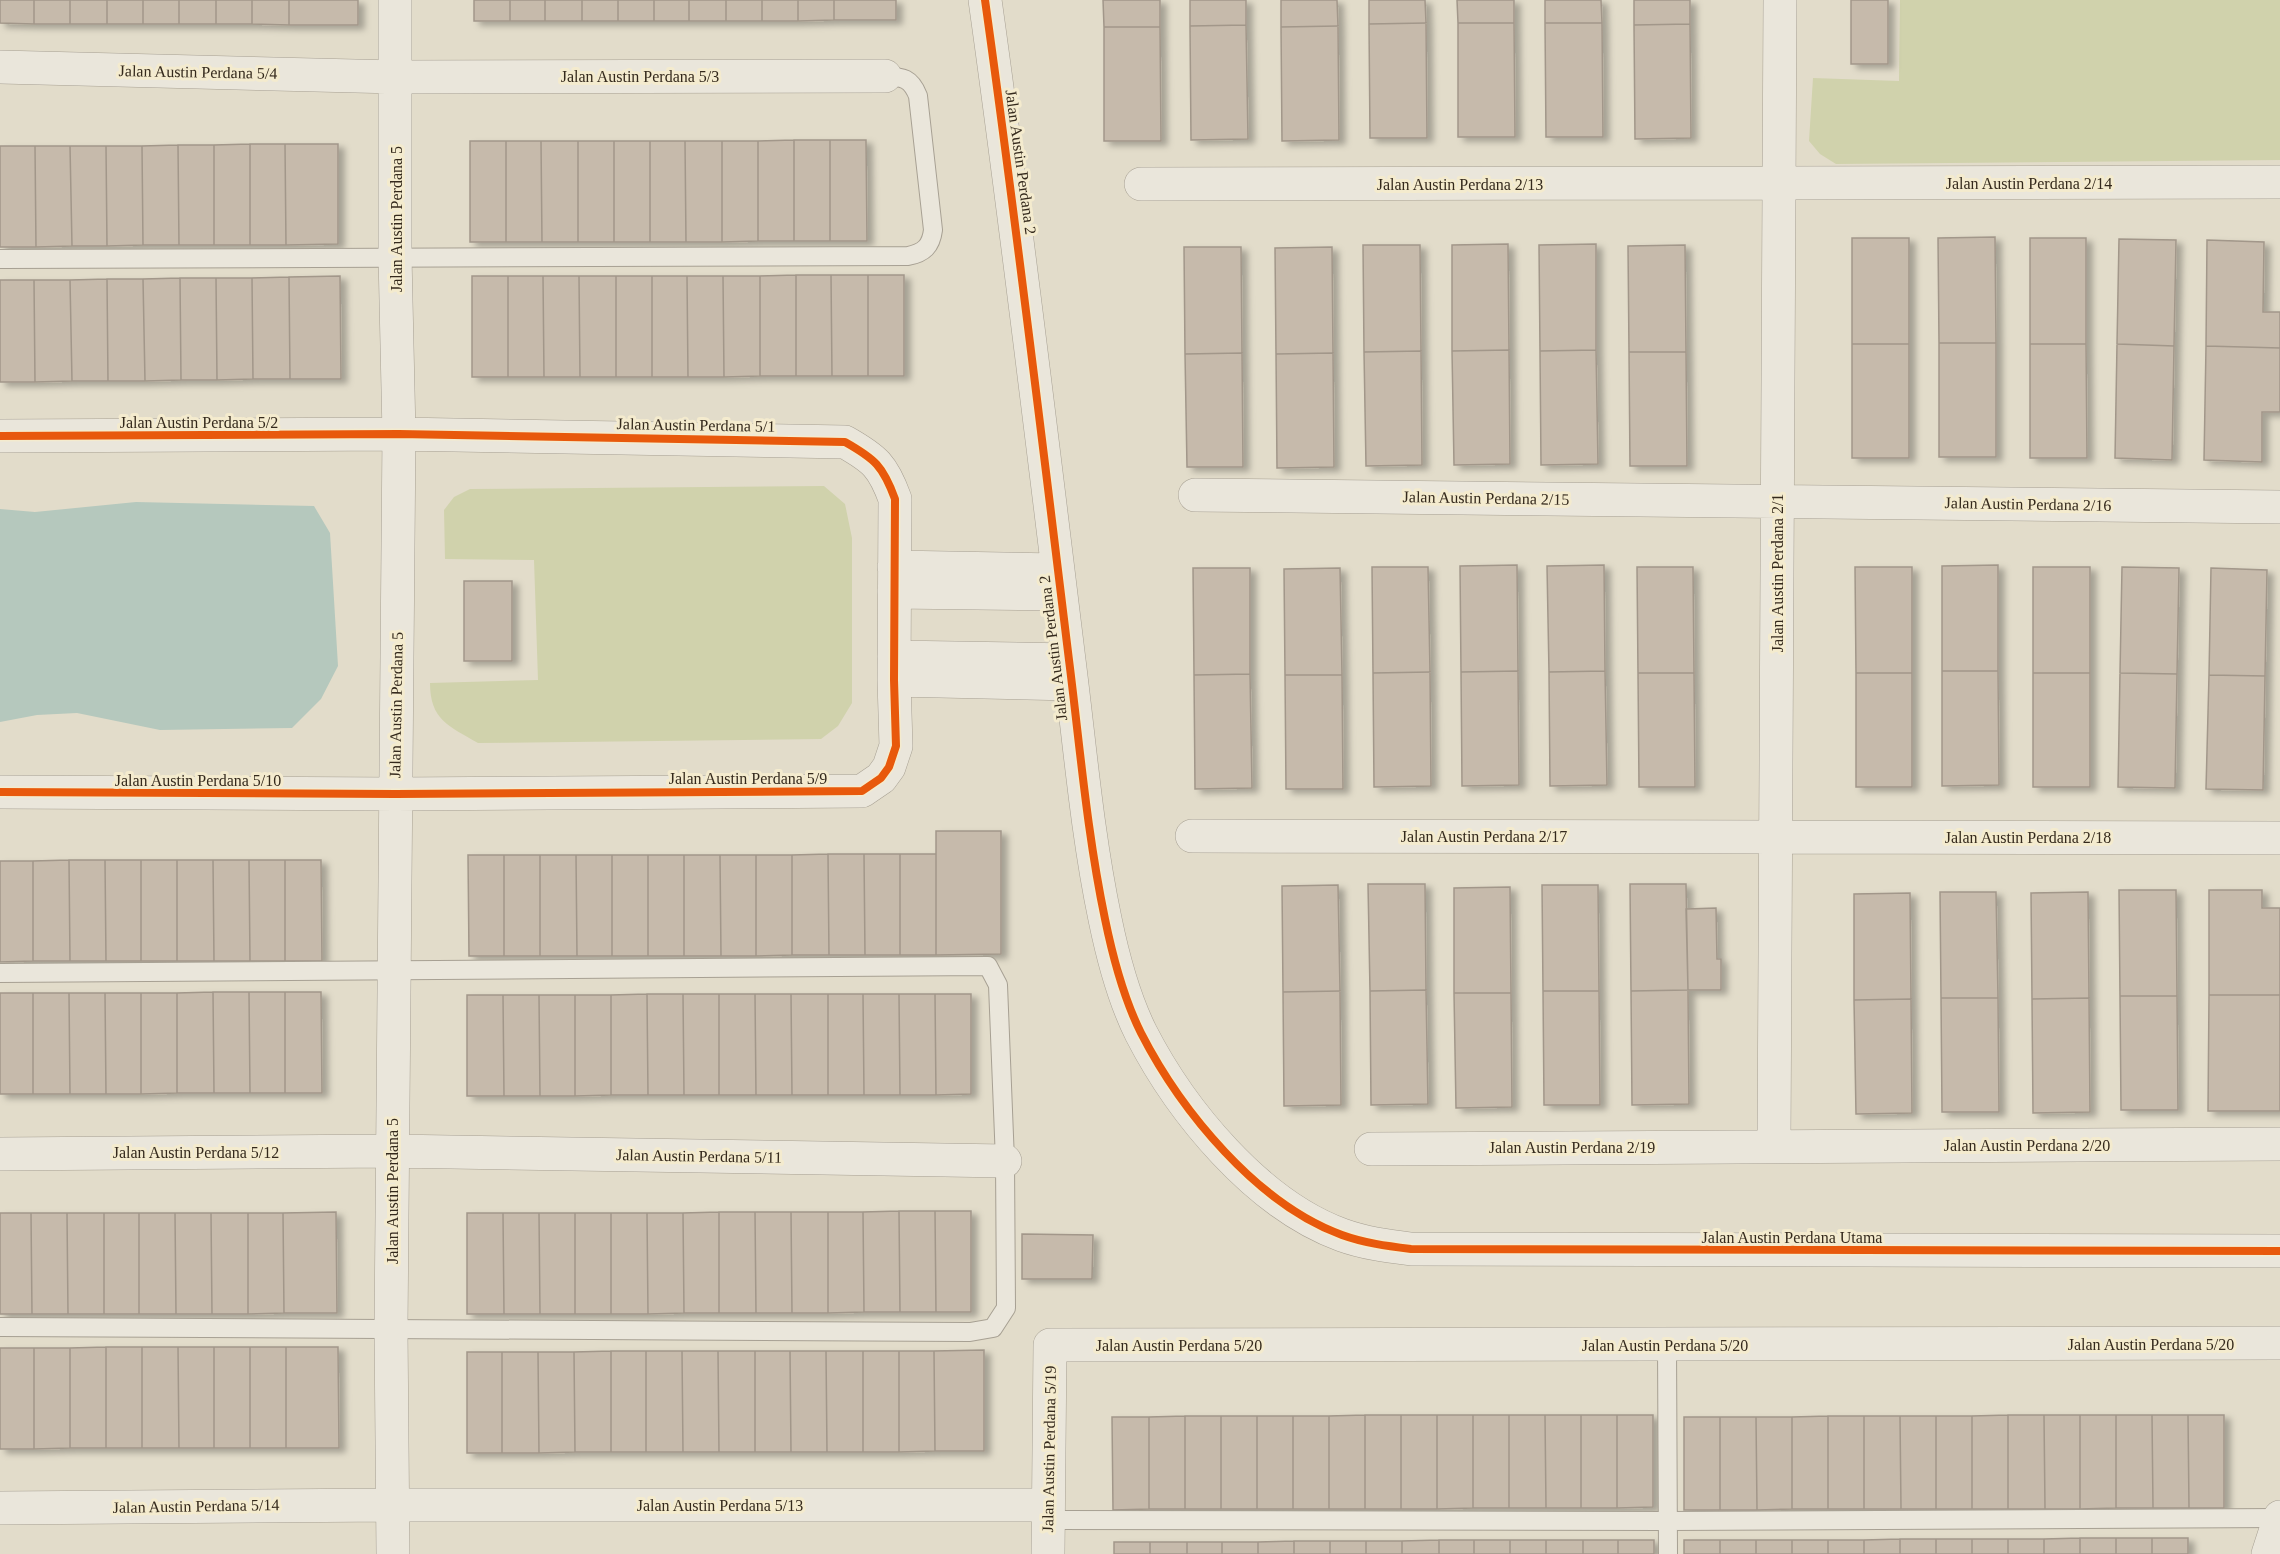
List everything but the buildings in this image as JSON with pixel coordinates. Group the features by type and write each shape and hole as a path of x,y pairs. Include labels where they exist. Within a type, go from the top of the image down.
{"street":[{"name":"Jalan Austin Perdana 5","path":"393,1554 391,1329 399,434 395,256 395,0"},
{"name":"Jalan Austin Perdana 2","path":"985,0 1011,187 1071,672 1083,792 1099,891 1116,968 1140,1031 1177,1095 1219,1147 1265,1189 1310,1220"},
{"name":"Jalan Austin Perdana 2/1","path":"1774,1145 1780,0"},
{"name":"Jalan Austin Perdana 5/4","path":"0,67 396,77"},
{"name":"Jalan Austin Perdana 5/3","path":"396,77 885,76"},
{"name":"Jalan Austin Perdana 2/14","path":"1779,183 2280,182"},
{"name":"Jalan Austin Perdana 2/13","path":"1141,184 1779,183"},
{"name":"Jalan Austin Perdana 5/2","path":"0,436 399,434"},
{"name":"Jalan Austin Perdana 5/1","path":"399,434 845,442 868,455 886,474 895,499 894,579"},
{"name":"Jalan Austin Perdana 2/15","path":"1195,495 1777,501"},
{"name":"Jalan Austin Perdana 2/16","path":"1777,501 2280,507"},
{"path":"894,579 1059,582"},
{"name":"Jalan Austin Perdana 5/9","path":"396,794 862,791 881,778 889,767 896,747 894,579"},
{"path":"894,669 1071,672"},
{"name":"Jalan Austin Perdana 5/10","path":"0,792 396,794"},
{"name":"Jalan Austin Perdana 2/17","path":"1192,836 1776,837"},
{"name":"Jalan Austin Perdana 2/18","path":"1776,837 2280,838"},
{"name":"Jalan Austin Perdana 2/20","path":"1774,1145 2280,1144"},
{"name":"Jalan Austin Perdana 2/19","path":"1371,1149 1774,1145"},
{"name":"Jalan Austin Perdana 5/12","path":"0,1154 392,1151"},
{"name":"Jalan Austin Perdana 5/11","path":"392,1151 1005,1161"},
{"name":"Jalan Austin Perdana Utama","path":"1310,1220 1340,1235 1372,1244 1411,1249 2280,1251"},
{"name":"Jalan Austin Perdana 5/20","path":"1050,1345 2280,1343"},
{"name":"Jalan Austin Perdana 5/19","path":"1048,1554 1050,1345"},
{"name":"Jalan Austin Perdana 5/14","path":"0,1508 392,1505"},
{"name":"Jalan Austin Perdana 5/13","path":"392,1505 1048,1513"},
{"path":"2268,1554 2280,1517"}],"lane":[{"path":"0,259 908,256 919,254 932,241 933,230 918,96 914,86 906,79 885,76"},
{"path":"0,973 988,966 998,985 1005,1161 1006,1308 993,1328 970,1332 0,1327"},
{"path":"1667,1345 1668,1554"},
{"path":"1048,1513 1668,1521 2280,1517"}],"green space":[{"path":"1900,0 2280,0 2280,160 1836,164 1820,154 1809,141 1813,78 1899,81"},
{"path":"824,486 845,504 852,538 852,703 838,726 821,739 478,743 450,726 433,706 430,683 538,680 534,560 445,559 444,510 454,497 470,489"}],"shaded area":[{"path":"136,502 314,506 330,533 338,666 321,699 292,728 160,730 77,713 37,715 0,722 0,509 35,512"}],"cycle path":[{"path":"985,0 1089,822 1108,934 1119,977 1141,1033 1177,1093 1225,1152 1280,1201 1311,1221 1342,1235 1367,1242 1411,1249 2280,1251"},
{"path":"0,436 399,434 845,442 877,464 895,499 896,746 889,767 881,778 862,791 396,794 0,792"}]}
